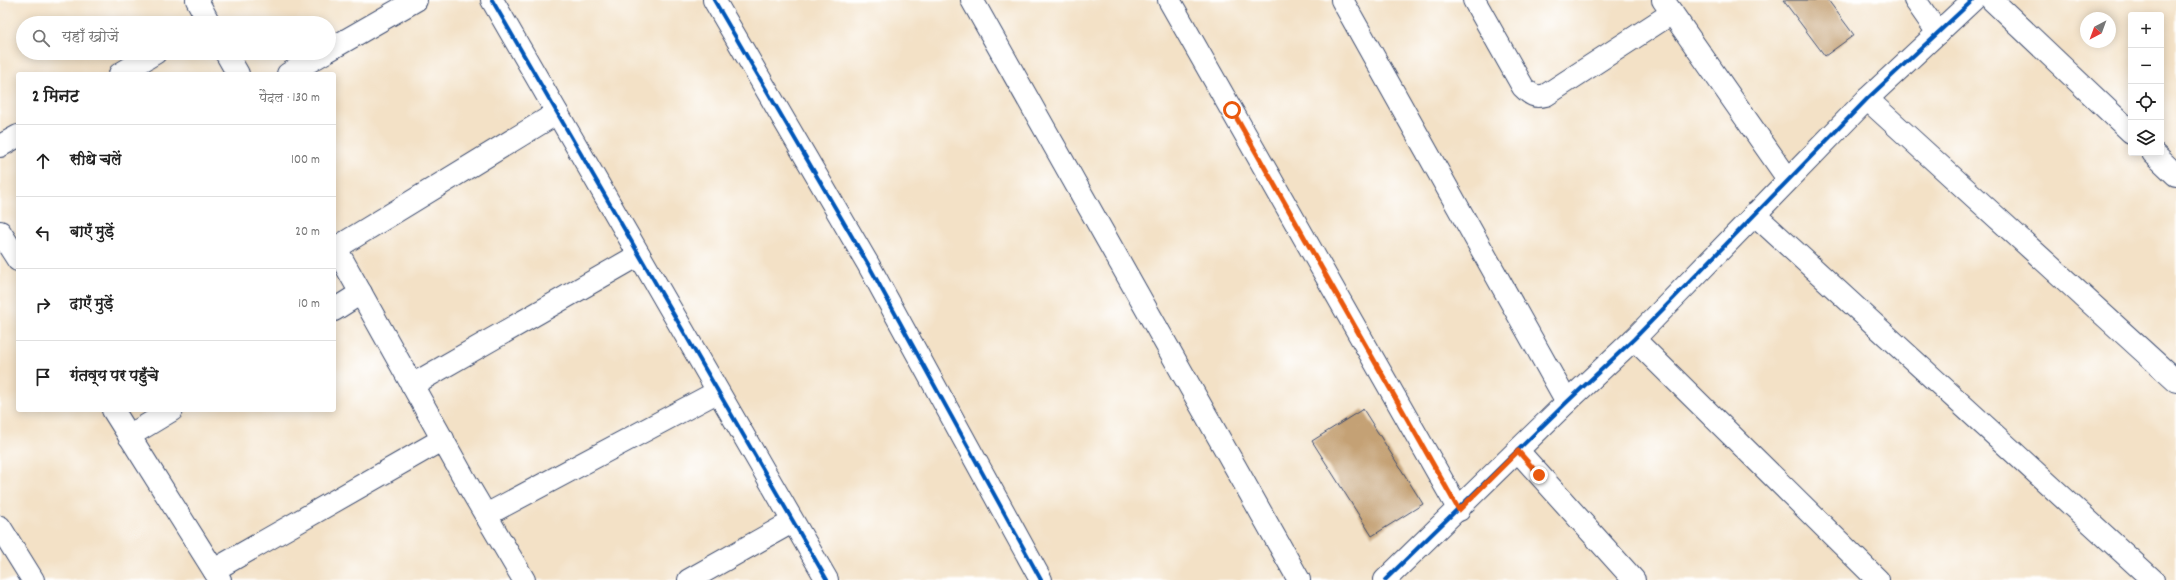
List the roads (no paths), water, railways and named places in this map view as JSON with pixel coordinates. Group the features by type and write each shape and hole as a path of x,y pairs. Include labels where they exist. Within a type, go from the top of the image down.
{"street":[{"path":"197,0 204,16"},
{"path":"336,46 416,0"},
{"path":"492,0 792,522 827,580"},
{"path":"714,0 868,264 1041,580"},
{"path":"972,0 1299,580"},
{"path":"1169,0 1459,510"},
{"path":"1342,0 1567,402"},
{"path":"1474,0 1523,87 1531,95 1538,97 1546,95 1668,7 1788,179"},
{"path":"1915,0 1938,33"},
{"path":"1385,580 1459,510 1567,402 1634,340 1788,179 1867,100 1973,0"},
{"path":"1992,0 2128,129"},
{"path":"123,72 143,60"},
{"path":"230,60 237,72"},
{"path":"291,72 312,60"},
{"path":"1867,100 2176,381"},
{"path":"336,245 557,114"},
{"path":"0,146 16,137"},
{"path":"2156,156 2176,175"},
{"path":"1754,214 2153,580"},
{"path":"0,232 16,257"},
{"path":"336,248 412,385 524,580"},
{"path":"412,385 639,256"},
{"path":"336,309 361,293"},
{"path":"1634,340 1878,580"},
{"path":"486,515 717,392"},
{"path":"114,412 217,575 443,439"},
{"path":"129,436 169,412"},
{"path":"1518,451 1634,580"},
{"path":"689,580 792,522"},
{"path":"0,527 34,580"}]}
